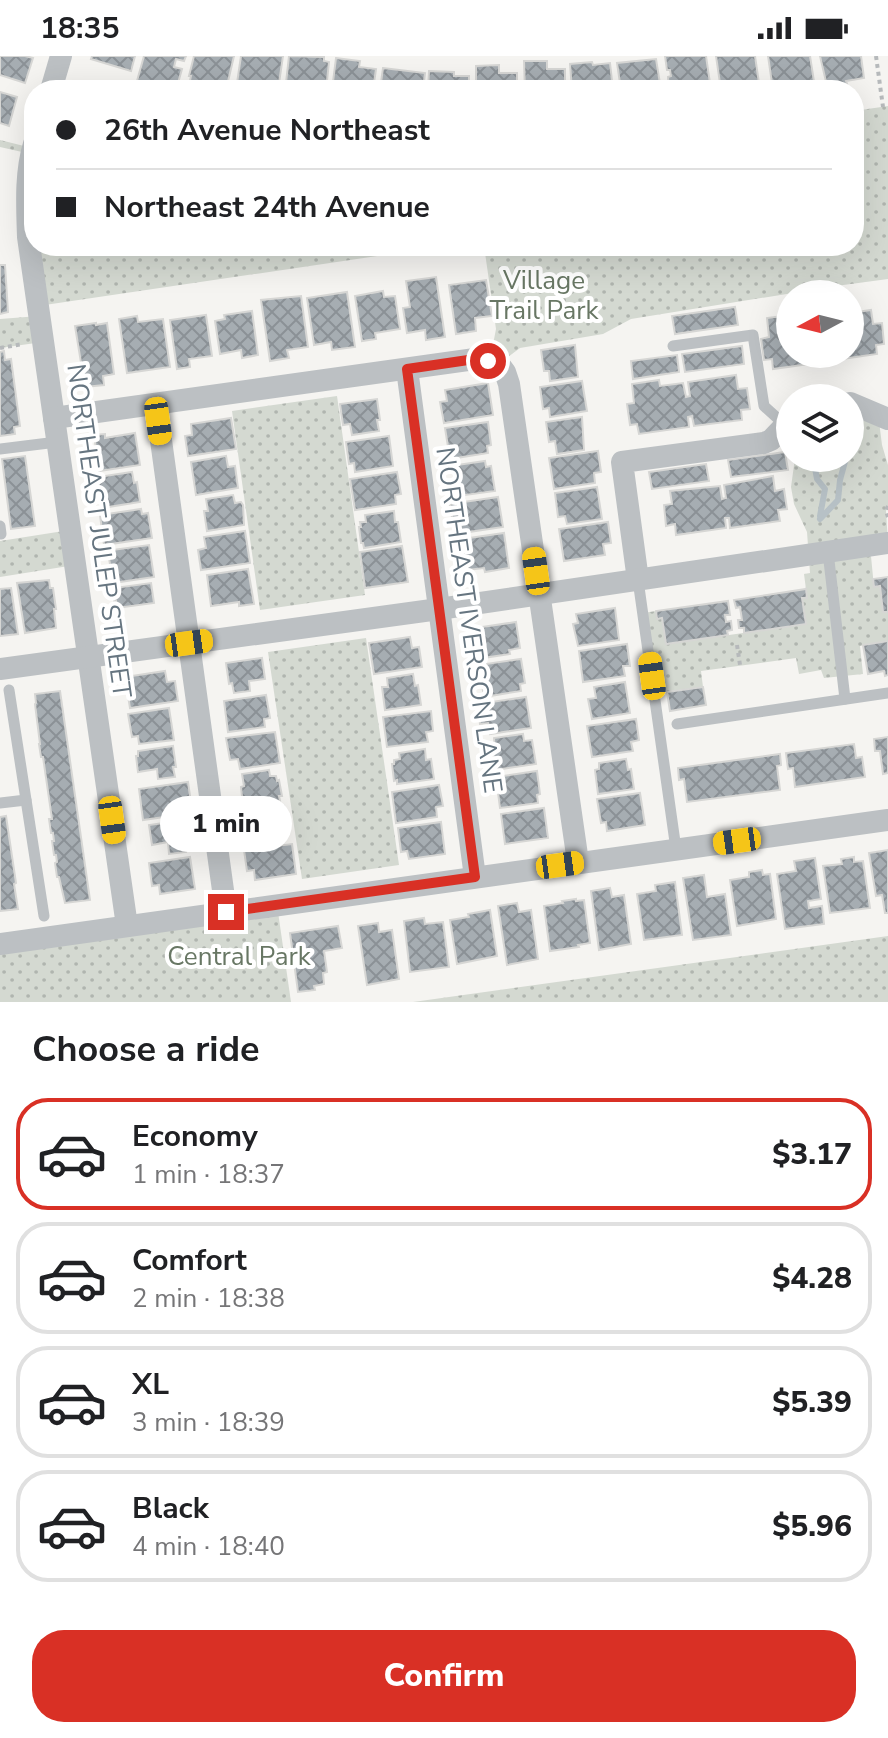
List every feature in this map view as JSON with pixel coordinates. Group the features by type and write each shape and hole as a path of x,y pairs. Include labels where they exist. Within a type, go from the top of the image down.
{"street":[{"path":"52,80 54,58"},
{"name":"NORTHEAST JULEP STREET","path":"31,256 127,926"},
{"path":"54,418 475,359 499,364 509,384 578,862"},
{"name":"NORTHEAST IVERSON LANE","path":"407,369 475,877"},
{"path":"156,404 226,912"},
{"path":"864,409 888,419"},
{"path":"638,580 622,462 764,443 776,435"},
{"path":"4,679 89,657 888,543"},
{"path":"0,944 888,820"}],"lane":[{"path":"673,346 753,335 764,406 776,414"},
{"path":"0,449 57,442"},
{"path":"828,552 845,699"},
{"path":"638,580 676,849"},
{"path":"4,679 44,916"},
{"path":"677,724 888,693"},
{"path":"0,803 26,800"}],"path":[{"path":"876,56 883,107"},
{"path":"0,348 23,344"},
{"path":"888,506 888,517"},
{"path":"737,645 740,665"}],"green space":[{"name":"Village Trail Park","path":"888,106 888,279 864,282 776,280 776,296 631,319 603,334 520,348 500,363 490,360 496,329 485,256 864,256 864,110"},
{"name":"Village Trail Park","path":"0,140 24,146 24,152 0,147"},
{"name":"Village Trail Park","path":"31,256 377,256 38,306"},
{"path":"39,316 43,342 0,348 0,319"},
{"path":"337,396 365,595 260,610 232,411"},
{"path":"864,408 878,413 888,465 888,543 870,546 874,587 880,586 883,612 888,612 888,641 860,646 863,674 824,678 821,670 799,674 796,658 701,671 703,687 654,693 643,613 656,611 657,619 662,618 666,644 806,624 802,598 807,597 804,574 810,573 807,532 794,504 791,487 793,472 864,472"},
{"path":"70,530 75,565 0,577 0,541"},
{"path":"366,638 399,865 302,879 268,652"},
{"name":"Central Park","path":"277,905 291,1002 0,1002 0,944"},
{"path":"888,936 888,1002 413,1002"}],"building":[{"path":"0,56 33,58 24,83 0,75"},
{"path":"92,56 135,56 131,71 91,59"},
{"path":"144,56 186,56 184,61 176,59 174,67 182,69 179,80 137,80"},
{"path":"194,56 234,56 228,80 190,80"},
{"path":"241,56 283,56 279,80 237,80"},
{"path":"289,56 324,57 324,61 329,62 327,80 286,80"},
{"path":"665,56 706,56 710,80 668,80 671,76 670,70 667,70"},
{"path":"716,56 755,56 759,80 720,80"},
{"path":"768,56 810,56 814,80 772,80"},
{"path":"820,56 861,56 864,78 826,80"},
{"path":"336,58 360,61 359,67 376,69 374,80 333,80"},
{"path":"656,59 659,80 620,80 617,63"},
{"path":"524,61 547,61 547,69 565,69 565,80 525,80"},
{"path":"610,63 612,80 571,80 570,64"},
{"path":"499,65 499,73 517,73 517,80 476,80 476,66"},
{"path":"383,68 425,73 424,80 381,80"},
{"path":"429,71 469,76 469,80 429,80"},
{"path":"0,92 17,97 9,126 0,123"},
{"path":"0,265 5,265 8,312 0,314"},
{"path":"436,277 445,337 426,340 425,330 407,333 403,308 410,307 406,281"},
{"path":"486,280 492,316 475,318 476,331 456,334 449,285"},
{"path":"383,291 384,297 395,296 400,329 375,333 376,339 362,341 355,296"},
{"path":"347,292 355,347 332,350 331,342 314,345 307,298"},
{"path":"301,296 308,347 287,350 289,358 270,361 261,300"},
{"path":"735,307 738,325 675,334 672,316"},
{"path":"871,310 873,324 882,323 884,344 876,345 877,354 864,356 864,311"},
{"path":"252,311 258,355 242,358 241,350 220,354 215,321 225,319 224,315"},
{"path":"206,315 212,356 189,359 190,367 177,369 170,320"},
{"path":"137,316 138,322 163,319 170,367 127,373 119,319"},
{"path":"776,317 776,368 780,368 773,369 772,359 764,360 761,339 769,337 767,318"},
{"path":"107,323 114,374 103,376 104,385 85,387 75,326"},
{"path":"575,345 578,377 550,381 549,371 544,371 541,350"},
{"path":"742,346 744,364 685,372 682,354"},
{"path":"4,351 5,360 11,359 20,426 14,427 15,434 0,436 0,352"},
{"path":"677,355 679,372 633,379 631,361"},
{"path":"736,375 738,389 747,388 750,409 741,410 742,420 694,426 692,416 688,417 689,427 639,434 637,424 630,425 627,404 634,403 632,384 659,380 660,386 683,383 686,397 690,396 688,382"},
{"path":"582,381 587,411 550,417 549,408 543,409 540,387"},
{"path":"488,383 493,415 444,423 440,402 447,401 445,390"},
{"path":"377,399 379,431 352,435 350,424 343,425 340,404"},
{"path":"582,417 584,450 557,454 555,441 549,442 546,422"},
{"path":"231,418 236,449 188,456 185,436 192,435 191,424"},
{"path":"488,422 491,445 487,446 488,453 450,459 445,428"},
{"path":"135,433 140,465 99,471 94,435 105,434 105,438"},
{"path":"389,436 393,466 355,472 354,463 349,464 346,442"},
{"path":"598,451 601,472 594,473 595,483 554,489 549,458"},
{"path":"776,453 776,471 731,477 728,460"},
{"path":"25,456 35,526 11,529 2,459"},
{"path":"226,456 228,467 235,466 238,488 196,495 191,462"},
{"path":"485,461 486,467 491,466 495,491 458,496 457,465"},
{"path":"706,464 709,481 652,489 649,472"},
{"path":"132,472 140,502 102,508 98,477"},
{"path":"397,472 401,494 395,495 396,504 355,510 350,479"},
{"path":"773,476 775,491 784,489 787,509 778,510 780,521 730,528 729,518 725,518 726,528 676,535 675,524 666,526 664,505 672,504 670,491 720,486 722,499 726,498 724,485"},
{"path":"597,487 602,519 567,524 565,516 558,517 555,493"},
{"path":"233,495 235,503 241,502 243,505 244,525 207,531 206,499"},
{"path":"498,497 503,527 462,533 460,523 453,524 450,504"},
{"path":"141,509 142,514 148,513 152,538 104,545 100,515"},
{"path":"394,511 401,542 364,548 359,527 360,522 366,522 365,515"},
{"path":"608,522 611,543 603,544 605,555 564,561 559,529"},
{"path":"245,531 250,563 201,570 198,550 206,548 204,537"},
{"path":"504,533 509,568 485,572 484,568 467,570 462,539"},
{"path":"149,545 154,577 113,583 109,558 113,557 112,550"},
{"path":"402,546 408,582 365,588 360,552"},
{"path":"248,569 254,604 239,606 239,602 211,606 207,575"},
{"path":"888,577 888,612 883,612 880,586 874,587 873,579"},
{"path":"49,580 50,588 53,588 56,628 25,633 17,583"},
{"path":"151,583 154,603 117,608 114,588"},
{"path":"11,588 18,634 0,636 0,589"},
{"path":"806,589 807,598 802,598 806,624 744,633 744,628 739,628 738,620 742,620 740,607 736,608 734,600"},
{"path":"728,601 730,615 725,615 726,622 731,621 732,630 727,631 728,635 666,644 662,618 657,619 656,611"},
{"path":"615,608 619,640 578,646 573,624 578,623 576,614"},
{"path":"516,622 520,648 509,650 510,654 483,658 481,648 478,649 475,628"},
{"path":"410,637 412,648 419,647 422,667 374,674 369,643"},
{"path":"888,641 888,675 885,676 884,671 868,674 863,645"},
{"path":"627,644 630,666 623,666 625,676 583,682 579,651"},
{"path":"262,658 265,679 249,681 250,691 234,693 232,683 229,684 226,663"},
{"path":"521,659 525,683 520,684 521,691 484,697 479,665"},
{"path":"165,671 167,682 175,681 178,701 130,708 125,677"},
{"path":"413,674 421,705 385,710 382,687 388,687 387,678"},
{"path":"625,682 630,713 592,719 588,699 596,698 594,687"},
{"path":"703,687 706,705 670,711 667,692"},
{"path":"60,691 90,900 65,903 57,877 35,704 35,694"},
{"path":"266,695 270,718 264,719 265,727 228,732 224,701"},
{"path":"526,697 531,728 490,734 488,723 480,724 478,704"},
{"path":"169,708 174,740 139,744 138,736 132,737 128,714"},
{"path":"431,711 433,731 426,732 428,742 387,747 383,717"},
{"path":"636,719 639,740 631,742 633,751 592,757 587,726"},
{"path":"275,732 280,763 240,769 238,759 230,760 226,738"},
{"path":"523,734 524,741 532,740 536,764 495,770 494,738"},
{"path":"888,737 888,773 883,774 880,751 875,751 874,739"},
{"path":"854,744 856,758 862,757 865,777 795,787 793,768 788,769 786,753"},
{"path":"173,746 175,777 158,779 157,769 138,772 138,751"},
{"path":"425,749 426,760 431,759 434,779 397,784 392,764 400,759 399,753"},
{"path":"780,754 781,765 777,766 780,790 687,802 684,779 679,780 678,768"},
{"path":"626,759 634,789 598,794 595,770 599,769 599,763"},
{"path":"269,770 270,776 276,776 279,780 280,801 243,806 242,774"},
{"path":"537,771 538,803 500,808 496,777"},
{"path":"188,782 191,803 183,804 185,814 143,820 139,789"},
{"path":"439,785 443,806 436,807 437,817 396,823 392,792"},
{"path":"640,793 645,825 607,831 606,822 601,823 597,799"},
{"path":"284,806 287,829 282,830 283,839 246,844 241,812"},
{"path":"544,808 548,838 505,844 501,814"},
{"path":"6,816 18,909 0,911 0,817"},
{"path":"185,820 186,852 169,854 168,842 152,845 149,825"},
{"path":"441,822 445,854 409,859 407,851 401,852 398,828"},
{"path":"292,844 296,874 255,880 254,870 247,871 244,850"},
{"path":"888,850 888,913 885,913 882,895 876,896 869,853"},
{"path":"190,857 195,889 160,894 159,885 152,886 149,863"},
{"path":"854,857 854,862 863,861 870,908 830,913 823,866 842,864 841,859"},
{"path":"815,858 821,899 808,901 809,908 822,906 824,924 785,929 777,874 796,871 794,861"},
{"path":"762,870 763,875 770,874 776,919 737,926 730,880 749,877 749,872"},
{"path":"704,875 707,897 725,894 731,935 693,940 683,878"},
{"path":"675,882 682,935 644,940 637,894 656,891 655,885"},
{"path":"610,888 612,897 624,895 631,944 599,950 591,891"},
{"path":"584,900 590,943 550,951 544,906"},
{"path":"517,903 519,912 531,910 538,959 507,965 498,906"},
{"path":"490,910 497,956 457,964 450,920"},
{"path":"424,918 425,924 443,922 449,967 410,972 404,921"},
{"path":"378,923 379,932 392,930 399,979 367,985 358,926"},
{"path":"338,926 342,948 324,951 327,972 323,973 324,984 314,986 315,990 298,992 290,933"}],"waterway":[{"path":"816,472 825,489 820,516"},
{"path":"820,519 838,500 842,472"}],"route":[{"path":"226,912 475,877 407,369 475,359 488,361"}]}
